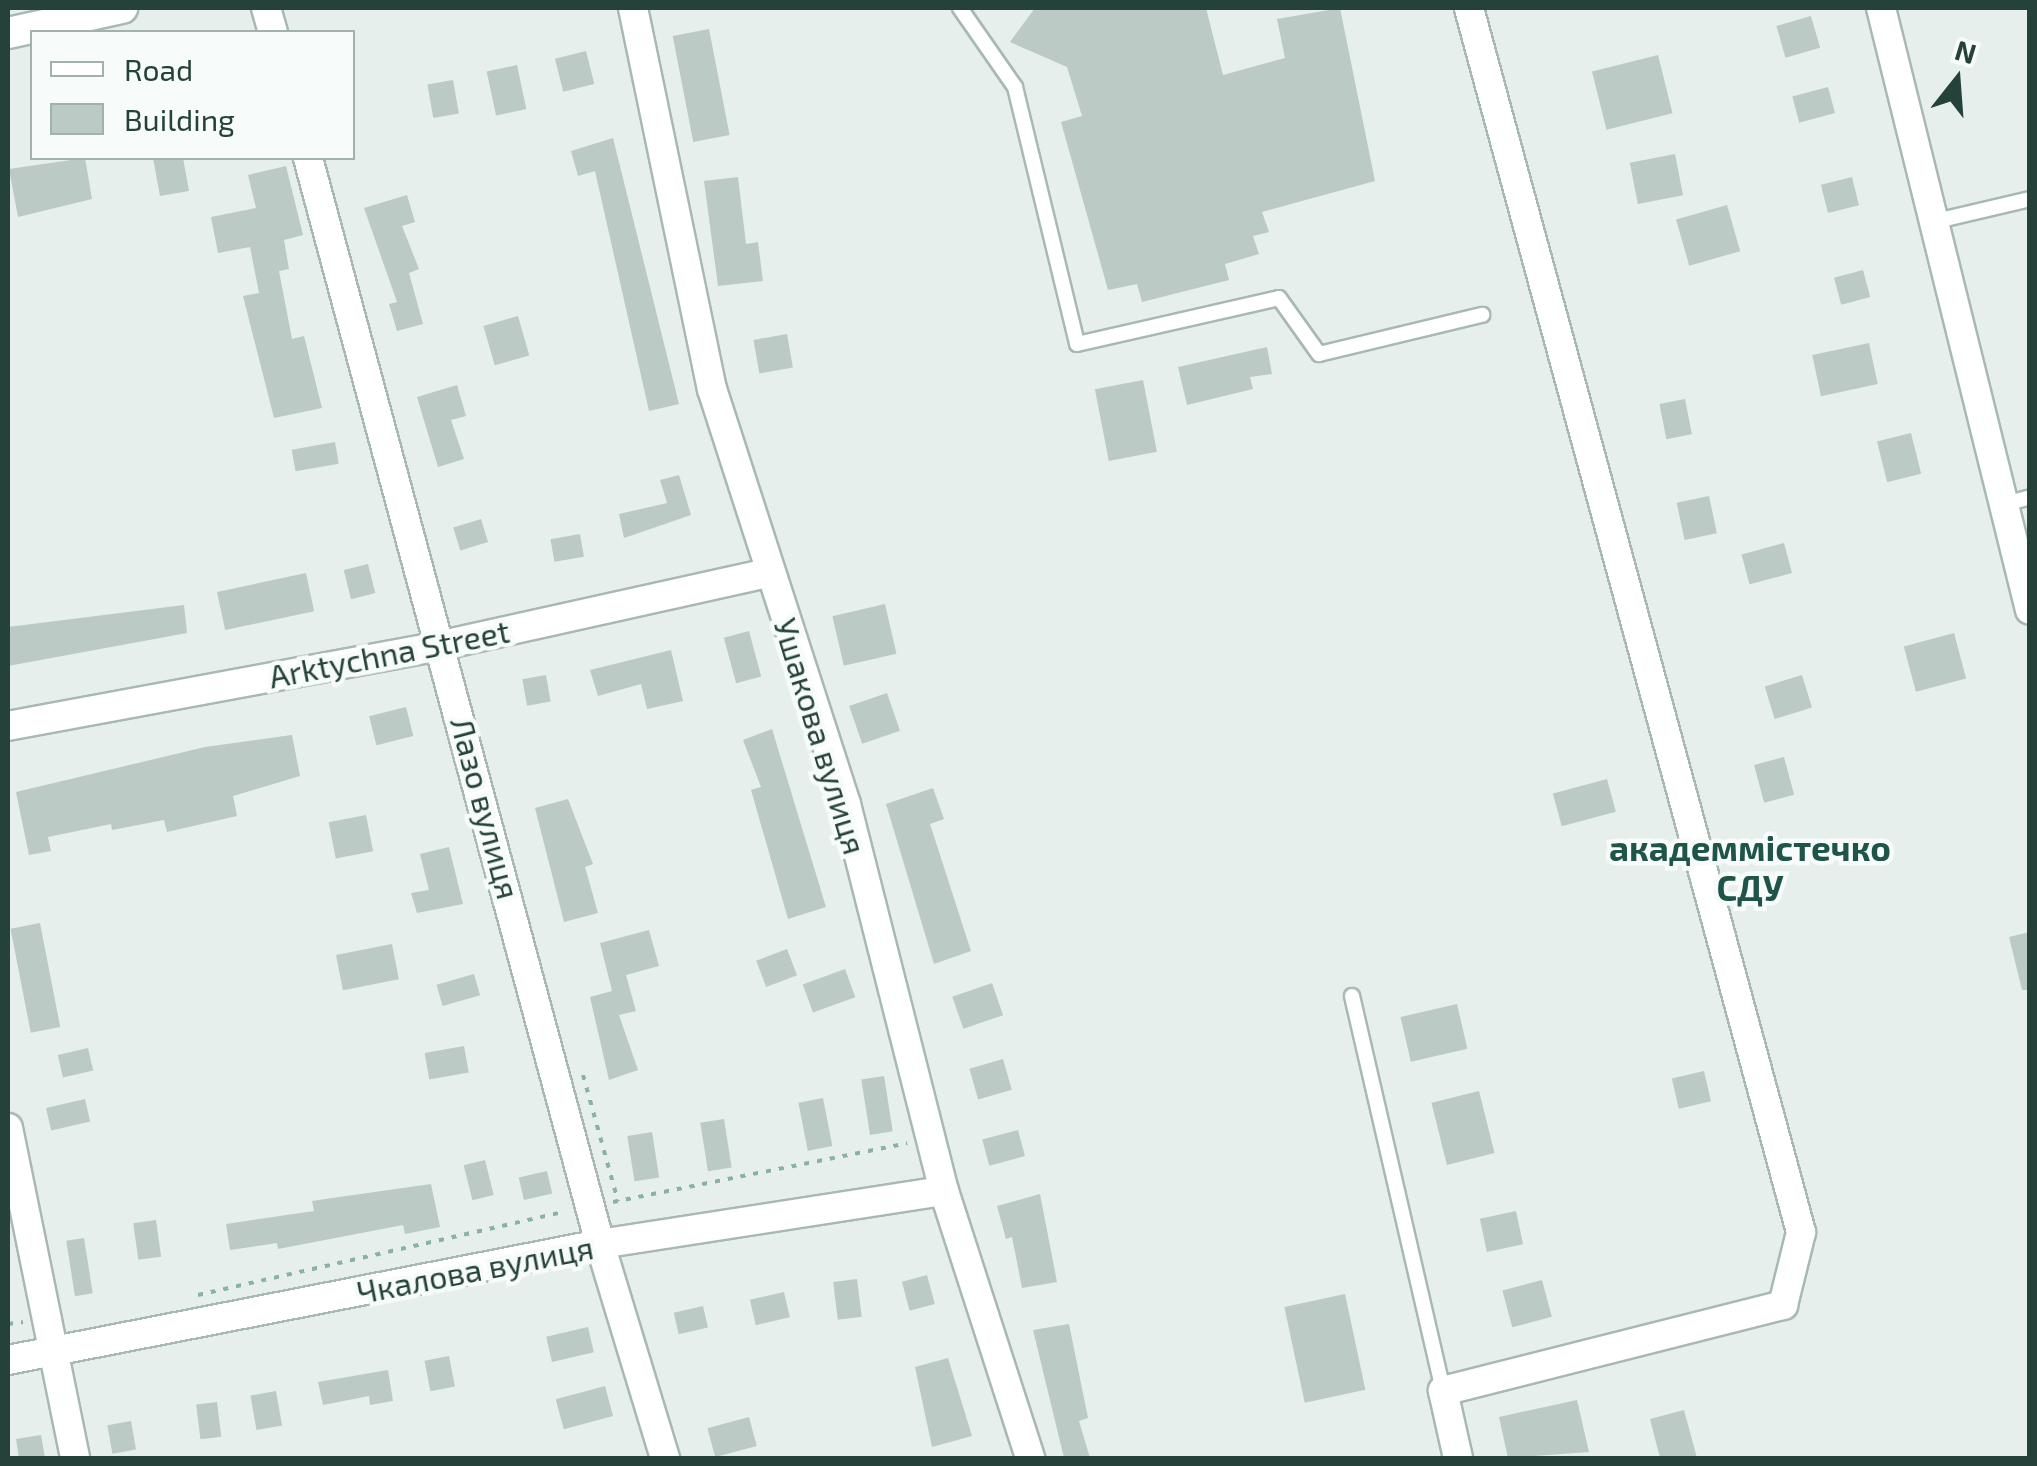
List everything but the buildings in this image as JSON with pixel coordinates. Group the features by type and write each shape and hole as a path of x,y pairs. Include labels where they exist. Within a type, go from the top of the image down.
{"main road":[{"path":"8,33 122,8"}],"street":[{"name":"Ушакова вулиця","path":"634,8 712,389 846,804 944,1191 1030,1458"},
{"path":"1458,1458 1442,1392 1783,1305 1801,1232 1469,8"},
{"path":"1882,8 2000,506 2030,610"},
{"name":"Лазо вулиця","path":"309,160 444,646 600,1244 664,1458"},
{"name":"Arktychna Street","path":"8,726 444,646 769,573"},
{"path":"8,1128 75,1458"},
{"name":"Чкалова вулиця","path":"8,1360 600,1244 944,1191"}],"lane":[{"path":"960,8 1015,87 1077,344 1279,298 1319,354 1482,315"},
{"path":"1931,222 2030,199"},
{"path":"2000,506 2030,498"},
{"path":"1352,996 1442,1392"}],"path":[{"path":"183,1298 591,1206 931,1139"}],"district":[{"name":"академмістечко СДУ","path":"1750,867"}]}
